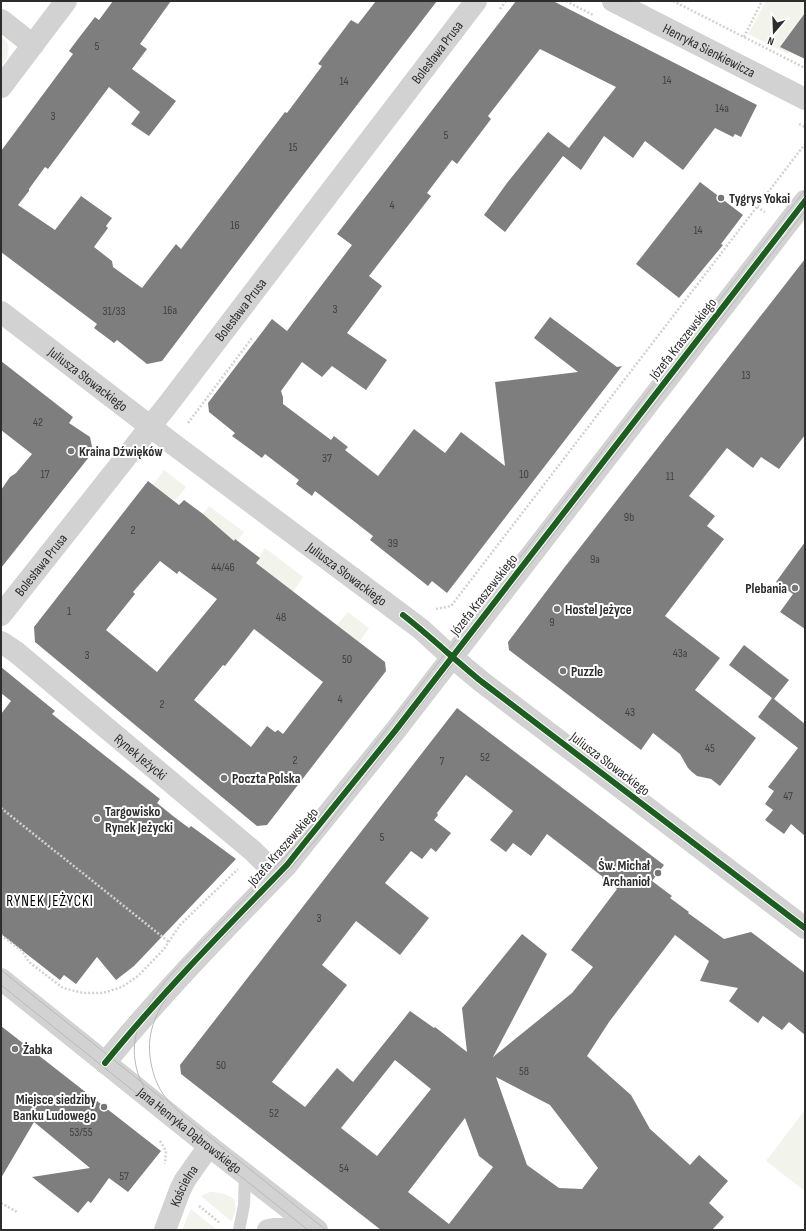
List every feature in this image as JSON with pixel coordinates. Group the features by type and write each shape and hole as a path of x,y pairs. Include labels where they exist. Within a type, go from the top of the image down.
{"street":[{"path":"1,87 66,1"},
{"name":"Bolesława Prusa","path":"1,615 150,426 476,1"},
{"name":"Henryka Sienkiewicza","path":"613,1 805,99"},
{"path":"1,20 33,44"},
{"name":"Józefa Kraszewskiego","path":"106,1063 124,1039 179,976 277,875 302,846 380,749 805,201"},
{"name":"Juliusza Słowackiego","path":"1,312 150,426 421,629 451,657 494,691 805,928"},
{"name":"Rynek Jeżycki","path":"1,642 16,652 253,851 277,875"},
{"name":"Jana Henryka Dąbrowskiego","path":"1,979 209,1146 316,1229"},
{"name":"Jana Henryka Dąbrowskiego","path":"1,998 21,1013 64,1030"},
{"name":"Kościelna","path":"165,1230 182,1185 209,1146"},
{"path":"268,1230 274,1228 316,1229"}],"lane":[{"path":"1,985 30,1009 64,1030"},
{"path":"239,1230 244,1205 245,1174"}],"path":[{"path":"674,1 805,68"},
{"path":"744,37 762,1"},
{"path":"436,609 451,606 805,144"},
{"path":"1,808 169,942"},
{"path":"1,935 22,951 29,962 63,988 83,993 103,993 122,987 138,976 164,949 180,926 240,867"},
{"path":"54,986 56,982"},
{"path":"160,1141 166,1151 165,1166"},
{"path":"194,1202 225,1227"},
{"path":"1,1203 17,1212"}],"shaded area":[{"path":"766,1 805,1 805,20 788,54 748,34"},
{"path":"1,36 7,43 8,55 1,67"},
{"path":"164,470 186,487 175,501 153,485"},
{"path":"209,506 244,532 237,541 235,539 231,545 203,514"},
{"path":"265,548 303,577 293,592 256,563"},
{"path":"348,612 369,628 359,642 337,625"},
{"path":"805,1110 805,1191 766,1161"},
{"path":"210,1192 217,1192 234,1199 236,1210 231,1221 201,1196"},
{"path":"191,1209 217,1230 182,1230"}],"building":[{"path":"113,1 171,1 140,44 147,49 132,69 176,101 149,136 131,124 140,112 109,87 48,169 45,167 18,205 55,230 81,196 112,218 106,226 108,228 94,247 112,261 113,267 142,288 176,244 181,249 285,112 287,113 322,66 318,64 351,20 358,24 376,1 437,1 162,361 147,364 117,340 114,343 94,328 97,324 1,252 1,151 73,54 69,51 95,17 99,20"},
{"path":"516,1 553,1 757,105 741,137 735,134 733,137 715,128 683,170 645,141 633,158 604,136 581,170 563,156 505,232 484,215 507,183 548,132 569,148 616,87 540,49 488,116 491,119 457,164 452,160 427,193 431,196 369,276 382,286 347,333 387,360 366,390 332,366 322,377 302,362 281,391 283,404 331,440 334,436 348,447 345,450 378,476 414,429 445,453 461,432 505,466 495,382 578,372 534,338 550,317 617,367 622,366 447,593 432,581 428,586 370,540 373,536 315,491 312,496 296,484 299,480 265,454 262,458 232,436 235,433 209,412 208,403 272,319 287,331 352,245 337,234"},
{"path":"805,13 805,59 780,47"},
{"path":"700,182 743,215 721,244 723,245 679,298 636,264"},
{"path":"805,259 805,435 779,469 761,457 753,468 727,448 689,496 715,516 707,526 724,539 665,616 720,658 695,690 756,738 720,786 711,779 697,776 688,768 680,754 653,733 641,750 509,650 508,642"},
{"path":"1,361 73,417 69,423 90,437 93,452 1,568 1,490 10,477 16,473 32,454 1,430"},
{"path":"148,481 179,505 184,500 203,514 234,541 235,539 260,558 256,563 385,662 386,671 267,825 257,826 35,642 34,627","holes":["160,561 177,574 179,571 217,599 157,672 106,630 135,594 133,592","254,629 323,682 283,734 278,730 275,732 267,726 251,747 194,700 223,665 225,666"]},
{"name":"Plebania","path":"805,542 805,629 780,612 793,594 776,582"},
{"path":"744,645 789,680 774,699 805,724 805,836 791,824 784,834 765,820 773,810 765,804 774,791 768,787 798,748 758,717 772,698 729,665"},
{"name":"Targowisko Rynek Jeżycki","path":"1,667 55,711 52,714 160,799 157,803 189,828 191,826 236,859 134,966 116,980 97,957 76,984 64,975 60,980 1,934 1,714 11,701 1,693"},
{"path":"457,708 664,865 652,881 672,896 670,898 689,912 688,913 724,939 751,932 805,973 805,1035 789,1022 782,1030 763,1016 758,1023 729,1001 738,988 700,981 709,961 675,935 609,1022 587,1056 631,1095 650,1129 690,1165 699,1155 728,1181 709,1203 724,1217 712,1230 381,1230 181,1074 180,1065","holes":["466,775 513,811 490,840 506,852 513,843 531,856 547,834 617,889 571,950 593,967 572,993 493,1057 547,954 522,934 462,1008 467,1052 435,1027 434,1028 410,1011 353,1082 337,1068 305,1107 272,1082 347,985 322,965 356,921 400,955 429,918 385,883 411,851 422,859 431,848 436,852 451,833 434,820 438,815 437,813","395,1060 431,1089 377,1156 341,1128","496,1077 550,1105 598,1168 582,1189 559,1188 527,1165","465,1118 479,1156 493,1167 449,1224 408,1192"]},
{"path":"1,1026 161,1151 128,1192 109,1178 91,1203 88,1201 78,1213 32,1177 90,1168 34,1122 1,1178"}],"tram line":[{"path":"178,1127 149,1096 138,1072 134,1050 138,1029 146,1009 158,990 173,972 303,837 805,190"},
{"path":"186,1118 163,1094 159,1087 151,1063 150,1044 153,1025 160,1009 170,993 182,978 258,902 315,841 805,211"},
{"path":"1,970 164,1100"},
{"path":"1,985 151,1105"},
{"path":"182,1115 326,1230"},
{"path":"175,1124 308,1230"}],"cycle path":[{"path":"105,1063 171,987 287,865 395,731 805,201"},
{"path":"403,615 482,682 805,928"}],"place":[{"name":"Tygrys Yokai","path":"721,198"},
{"name":"Kraina Dźwięków","path":"71,451"},
{"name":"Plebania","path":"795,588"},
{"name":"Hostel Jeżyce","path":"557,609"},
{"name":"Puzzle","path":"563,671"},
{"name":"Poczta Polska","path":"224,778"},
{"name":"Targowisko Rynek Jeżycki","path":"97,819"},
{"name":"Św. Michał Archanioł","path":"658,873"},
{"name":"Żabka","path":"15,1049"},
{"name":"Miejsce siedziby Banku Ludowego","path":"104,1107"}],"district":[{"name":"RYNEK JEŻYCKI","path":"50,901"}]}
